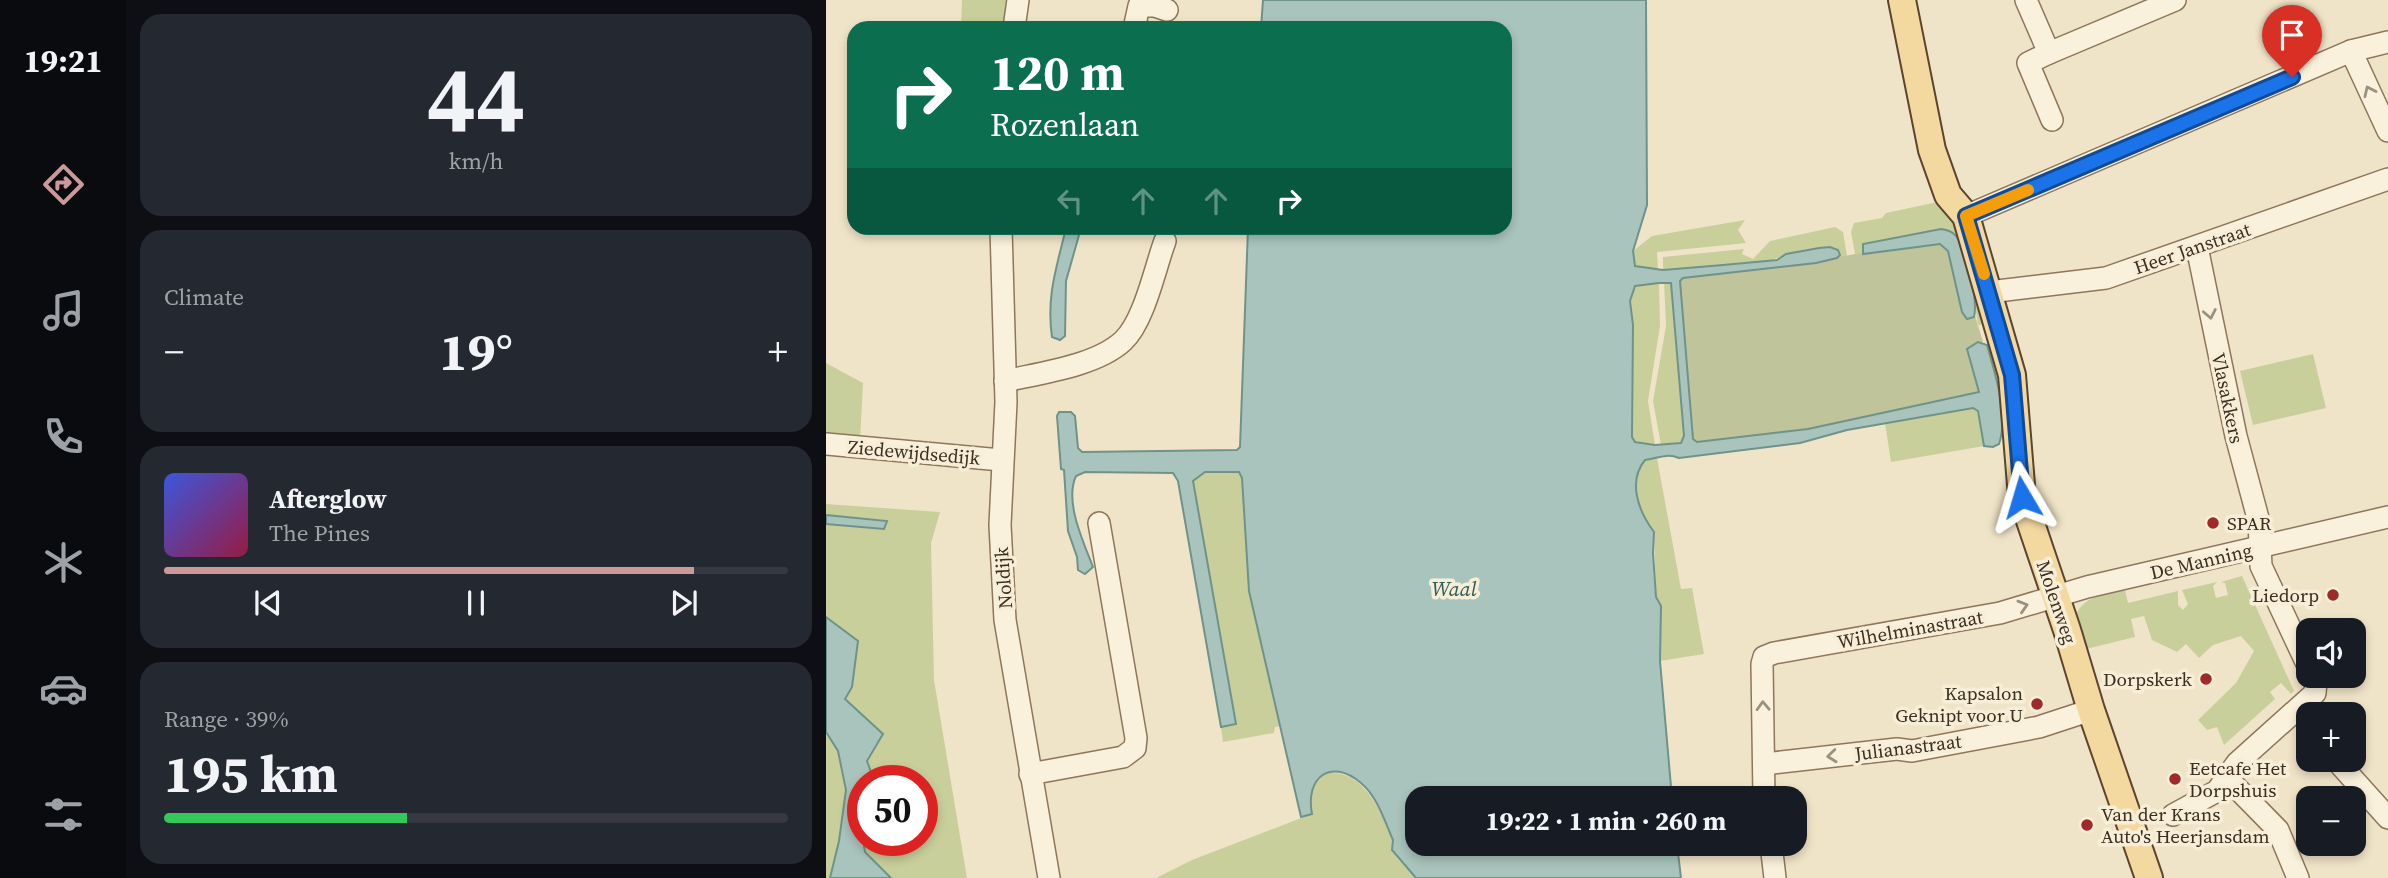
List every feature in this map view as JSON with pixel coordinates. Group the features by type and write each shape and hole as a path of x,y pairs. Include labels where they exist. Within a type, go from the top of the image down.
{"main road":[{"name":"Molenweg","path":"1902,0 1931,150 1948,195 1966,216 2012,375 2022,497 2091,710 2150,878"}],"street":[{"path":"1015,21 1018,0"},
{"path":"2026,0 2049,53"},
{"path":"2052,120 2028,63 2175,0"},
{"path":"1136,21 1139,6 1155,5 1166,13"},
{"path":"1966,216 2351,51 2388,42"},
{"path":"2351,51 2388,131"},
{"name":"Heer Janstraat","path":"1989,292 2106,278 2388,179"},
{"name":"Noldijk","path":"1001,235 1005,381 1000,525 1002,586 1030,774 1049,878"},
{"path":"1005,381 1072,365 1107,352 1125,340 1137,319 1165,241"},
{"name":"Vlasakkers","path":"2197,247 2236,436 2259,522 2261,566 2296,640"},
{"name":"Ziedewijdsedijk","path":"826,444 1001,460"},
{"name":"De Manning","path":"2056,596 2388,517"},
{"path":"1030,774 1123,757 1135,748 1136,738 1099,523"},
{"name":"Wilhelminastraat","path":"1764,764 1762,664 1765,657 1774,653 2000,613 2056,596"},
{"path":"2173,815 2217,791 2237,763 2315,693 2315,688"},
{"name":"Julianastraat","path":"1764,764 1897,749 1912,751 2039,727 2091,710"},
{"path":"1763,786 1764,764"},
{"path":"2347,772 2388,818"},
{"path":"2228,779 2278,831 2298,878"},
{"path":"1772,856 1775,878"}],"green space":[{"path":"962,0 1012,0 1008,21 961,21"},
{"path":"1933,203 1945,203 1966,235 1988,315 1983,324 1978,325 1970,272 1862,247 1863,254 1855,254 1851,232 1854,223"},
{"path":"1745,220 1738,230 1746,243 1657,252 1658,269 1635,266 1633,251 1652,236"},
{"path":"1835,227 1843,232 1847,256 1837,258 1840,255 1835,248 1802,250 1768,261 1663,270 1663,257 1744,249 1742,254 1753,259 1770,241"},
{"path":"1940,244 1948,251 1962,312 1975,316 1983,342 1967,349 1980,392 1808,429 1697,442 1693,440 1680,281 1683,278 1793,266 1855,254"},
{"path":"1664,282 1671,282 1684,436 1681,443 1661,445 1653,401 1666,326"},
{"path":"1659,283 1660,326 1648,401 1655,445 1635,441 1632,437 1633,325 1630,301 1635,286"},
{"path":"2313,354 2326,408 2253,425 2240,371"},
{"path":"826,363 863,383 860,441 826,438"},
{"path":"1973,408 1977,411 1984,446 1891,462 1885,423"},
{"path":"1657,458 1681,589 1692,588 1704,654 1660,661 1661,606 1656,597 1654,533 1641,515 1637,495 1637,471 1645,460"},
{"path":"1205,472 1239,472 1242,478 1249,591 1281,726 1275,727 1274,733 1223,742 1221,727 1236,724 1193,481"},
{"path":"826,504 940,512 931,543 934,680 967,878 891,878 869,856 938,856 938,765 868,765 867,761 883,734 856,711 858,765 847,765 847,856 860,856 861,878 826,878 826,524 883,529 886,521 826,515"},
{"path":"2242,576 2294,691 2291,694 2281,683 2270,692 2275,699 2224,745 2217,727 2207,730 2198,720 2236,683 2254,651 2241,636 2213,645 2199,658 2186,644 2177,652 2152,640 2144,616 2131,619 2135,637 2086,649 2076,615 2084,603 2090,600 2125,590 2128,603 2178,591 2178,605 2183,610 2188,604 2182,590 2217,582 2213,586 2216,598 2228,595 2225,583 2221,582"},
{"path":"1327,772 1352,778 1369,794 1393,840 1392,850 1416,878 1156,878 1192,860 1312,814 1312,790"}],"water":[{"name":"Waal","path":"1263,0 1646,0 1647,205 1633,251 1635,266 1663,270 1777,260 1786,254 1830,247 1838,250 1840,255 1816,263 1683,278 1680,281 1693,439 1697,442 1808,429 1979,392 1967,349 1978,342 1987,345 2002,407 2002,432 1999,444 1993,447 1984,446 1978,411 1973,408 1847,430 1800,443 1645,460 1636,487 1640,506 1654,532 1656,597 1661,606 1660,661 1671,786 1405,786 1405,856 1678,856 1681,878 1416,878 1392,850 1393,840 1367,788 1350,775 1339,772 1322,775 1316,782 1312,790 1312,814 1301,817 1249,591 1242,478 1239,472 1205,472 1193,481 1236,724 1221,727 1178,481 1173,473 1085,472 1076,476 1072,498 1074,510 1093,567 1085,574 1078,570 1077,557 1068,531 1057,416 1059,412 1071,412 1075,416 1078,448 1082,452 1237,450 1240,447 1248,235 1512,235 1512,21 1262,21","holes":["1671,283 1684,436 1681,443 1655,445 1635,442 1632,437 1633,325 1630,301 1635,286"]},
{"path":"1941,229 1954,234 1964,252 1973,288 1974,317 1967,319 1962,312 1948,251 1940,244 1863,254 1863,244"},
{"path":"1064,235 1079,235 1066,281 1065,336 1060,340 1052,337 1050,308 1053,281"},
{"path":"826,515 887,521 884,529 826,524"},
{"path":"826,617 858,641 852,687 845,699 883,734 867,761 868,765 847,765 847,856 869,856 891,878 830,878 839,841 846,790 838,751 826,732"}],"slow traffic":[{"path":"1984,274 1966,216 2028,190"}],"place":[{"name":"SPAR","path":"2213,523"},
{"name":"Liedorp","path":"2333,595"},
{"name":"Dorpskerk","path":"2206,679"},
{"name":"Kapsalon Geknipt voor U","path":"2037,704"},
{"name":"Eetcafe Het Dorpshuis","path":"2175,779"},
{"name":"Van der Krans Auto's Heerjansdam","path":"2087,825"}],"route":[{"path":"2022,497 2012,375 1966,216 2292,77"}]}
